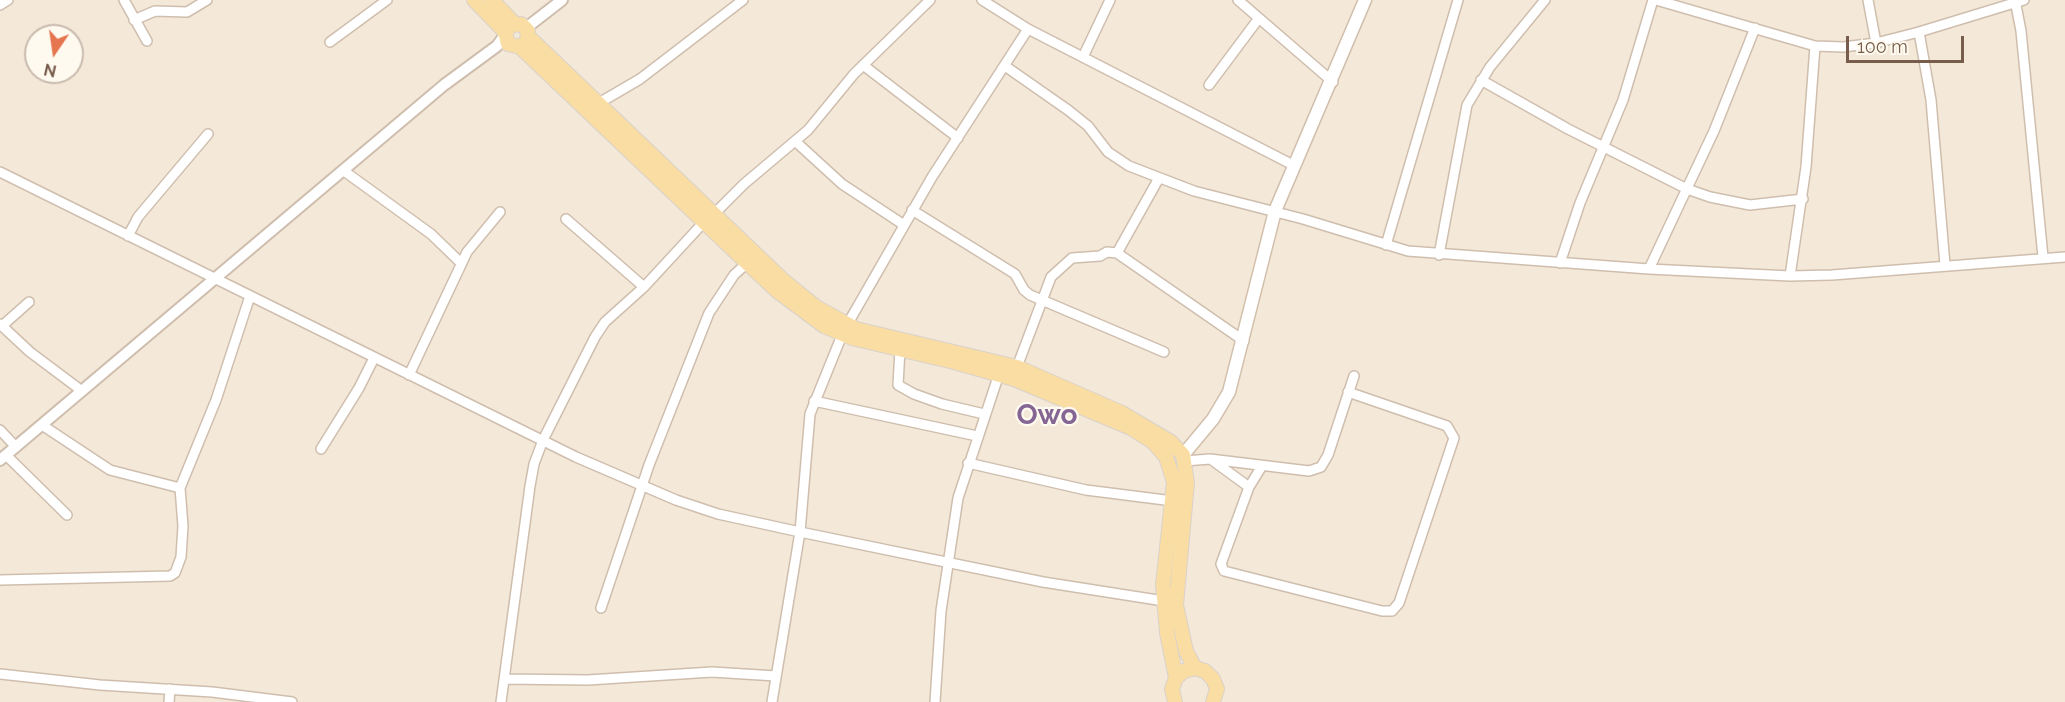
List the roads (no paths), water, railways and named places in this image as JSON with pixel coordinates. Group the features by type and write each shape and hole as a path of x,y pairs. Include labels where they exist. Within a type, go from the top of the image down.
{"main road":[{"path":"474,0 709,218 845,330 1017,368 1035,381 1131,428 1153,442 1166,457 1172,470 1173,501 1164,601 1176,678"},
{"path":"492,0 513,37 599,103 709,218 747,263 810,317 900,349 1035,381 1122,413 1162,435 1184,458 1187,483 1176,605 1186,651 1195,668"},
{"path":"1184,458 1223,405 1235,377 1275,211 1333,82 1365,0"},
{"path":"1176,702 1172,689 1176,678 1184,671 1195,668 1205,671 1213,679 1217,689 1214,701"}],"street":[{"path":"0,5 8,0"},
{"path":"124,0 147,41"},
{"path":"134,20 155,11 187,12 207,0"},
{"path":"330,42 387,0"},
{"path":"67,515 3,458 444,85 562,0"},
{"path":"599,103 640,79 743,0"},
{"path":"501,702 534,464 543,440 595,337 605,322 644,287 709,218 820,117 863,65 930,0"},
{"path":"982,0 1028,29 1295,166"},
{"path":"1083,57 1110,0"},
{"path":"1238,0 1333,82"},
{"path":"1386,245 1458,0"},
{"path":"1439,255 1467,105 1481,80 1545,0"},
{"path":"1560,263 1573,220 1623,100 1655,0 1815,46 1843,47 1876,43 1919,32 2018,1 2043,257"},
{"path":"1868,0 1876,43"},
{"path":"1209,85 1259,18"},
{"path":"1649,269 1687,189 1755,28"},
{"path":"771,702 800,532 810,414 814,401 845,330 912,210 1028,29"},
{"path":"1919,32 1931,100 1945,265"},
{"path":"1790,276 1803,199 1815,46"},
{"path":"863,65 958,138"},
{"path":"1005,66 1081,120 1108,152 1129,166 1194,191 1258,210 1275,211 1386,245 1439,255 1790,276 1852,274 2065,257"},
{"path":"1481,80 1602,147 1687,189 1710,197 1750,205 1803,199"},
{"path":"128,236 138,217 208,134"},
{"path":"795,141 842,184 904,225"},
{"path":"344,171 430,234 461,263"},
{"path":"0,172 543,440 643,486 718,514 1043,582 1164,601"},
{"path":"1117,253 1159,178"},
{"path":"912,210 1005,267 1015,274 1024,290 1041,300 1164,352"},
{"path":"409,375 461,263 500,212"},
{"path":"566,219 644,287"},
{"path":"1017,368 1051,277 1066,261 1078,256 1117,253 1244,341"},
{"path":"601,608 675,396 714,303 734,275 747,263"},
{"path":"0,580 170,576 179,568 183,526 180,488 216,400 250,296"},
{"path":"29,302 1,325 30,352 82,391"},
{"path":"900,349 898,386 923,398 984,414"},
{"path":"321,449 359,388 374,358"},
{"path":"935,702 948,562 958,498 999,374"},
{"path":"1184,458 1308,471 1321,467 1328,455 1353,376"},
{"path":"1262,466 1249,487 1221,564 1224,571 1382,611 1392,611 1399,603 1454,438 1447,426 1348,392"},
{"path":"814,401 977,436"},
{"path":"42,425 110,470 180,488"},
{"path":"0,430 16,447"},
{"path":"1210,459 1249,487"},
{"path":"968,463 1086,490 1173,501"},
{"path":"504,679 588,680 712,672 776,676"},
{"path":"0,674 292,702"},
{"path":"169,702 170,689"}],"district":[{"name":"Owo","path":"1047,416"}]}
